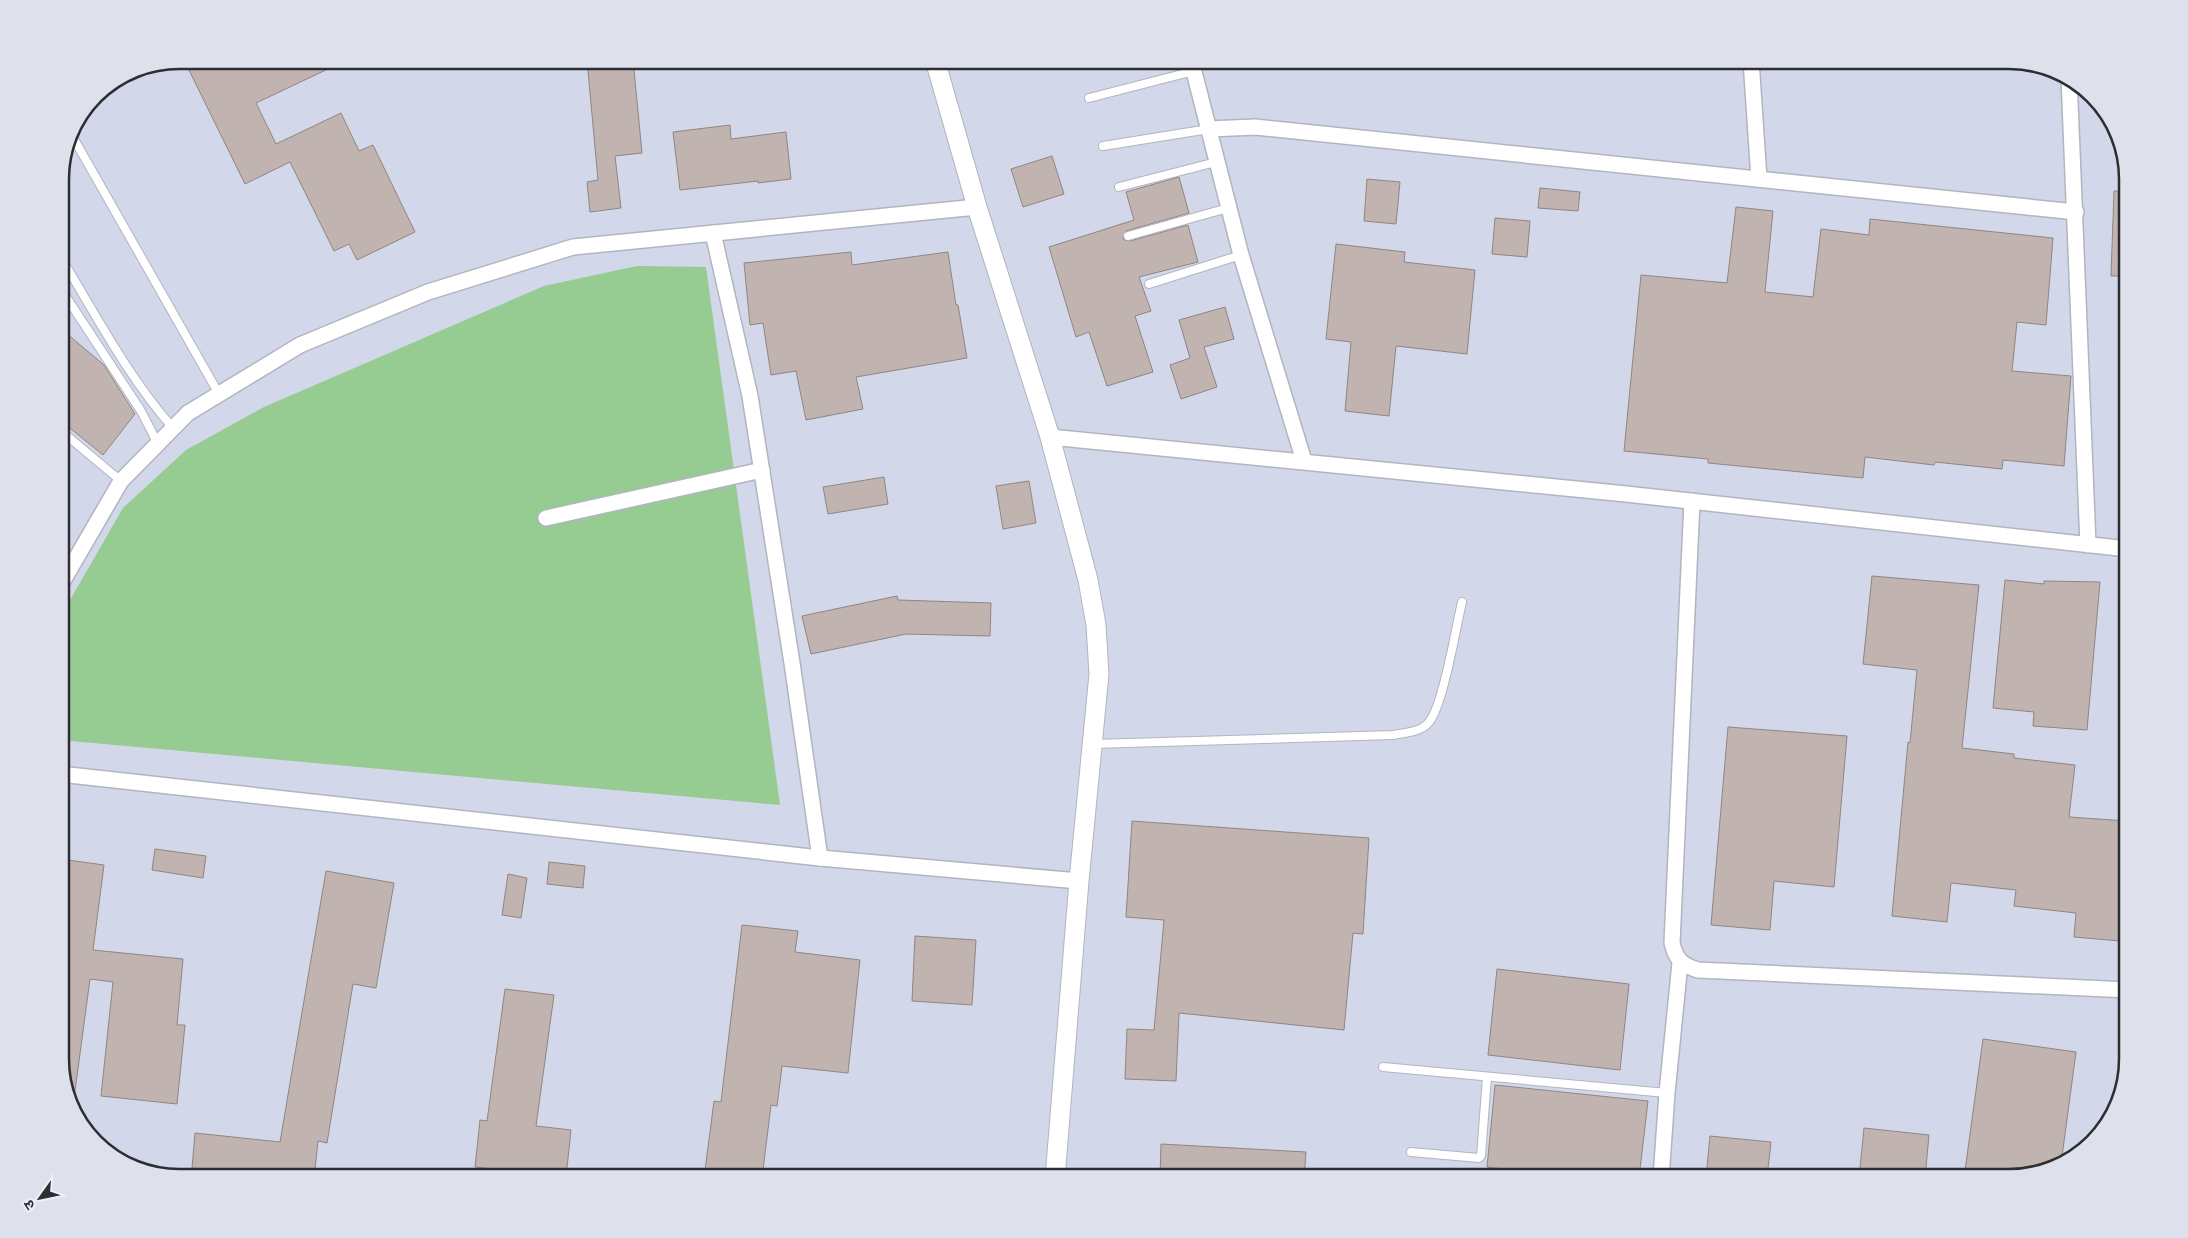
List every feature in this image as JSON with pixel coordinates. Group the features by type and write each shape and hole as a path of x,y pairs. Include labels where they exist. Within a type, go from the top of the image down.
{"street":[{"path":"938,69 977,207 1050,437 1088,580 1096,625 1099,674 1079,881 1056,1169"},
{"path":"1194,69 1241,255 1304,461"},
{"path":"1752,69 1759,179"},
{"path":"2070,87 2088,545"},
{"path":"1209,129 1255,127 2076,212"},
{"path":"69,571 121,481 188,413 300,345 428,292 573,247 977,207"},
{"path":"713,233 750,396 820,858"},
{"path":"1050,437 1692,501 2119,549"},
{"path":"546,518 762,470"},
{"path":"1692,501 1672,943 1674,955 1680,963 1698,970 2119,990"},
{"path":"69,775 820,858 1079,881"},
{"path":"1662,1169 1680,963"}],"lane":[{"path":"1089,98 1183,69"},
{"path":"1103,146 1209,129"},
{"path":"76,142 219,394"},
{"path":"1119,187 1216,162"},
{"path":"1128,236 1228,208"},
{"path":"1149,284 1241,255"},
{"path":"69,271 135,379 152,404 173,428"},
{"path":"69,301 141,411 158,444"},
{"path":"69,438 121,481"},
{"path":"1091,744 1393,735 1415,730 1429,723 1438,707 1462,602"},
{"path":"1384,1067 1667,1093"},
{"path":"1411,1152 1478,1158 1481,1151 1487,1076"}],"shaded area":[{"path":"2009,69 2038,72 2064,83 2087,101 2105,124 2116,150 2119,172 2119,1059 2116,1088 2105,1114 2087,1137 2064,1155 2038,1166 2009,1169 179,1169 150,1166 124,1155 101,1137 87,1120 75,1095 69,1066 69,172 72,150 80,130 91,112 101,101 130,80 150,72 164,70"}],"green space":[{"path":"637,266 706,267 780,805 69,741 69,602 123,508 186,450 264,407 544,286"}],"building":[{"path":"188,69 328,69 256,103 276,144 341,113 359,151 373,145 415,232 357,260 349,244 334,251 290,162 245,184"},
{"path":"588,69 634,69 642,153 615,156 621,208 590,212 587,182 598,180"},
{"path":"730,125 731,139 786,132 791,179 680,190 673,132"},
{"path":"1052,156 1064,194 1023,207 1011,169"},
{"path":"1179,177 1189,213 1126,231 1123,237 1124,240 1130,241 1188,225 1198,262 1139,277 1151,311 1135,316 1153,372 1107,386 1089,332 1076,337 1049,247 1134,220 1126,192"},
{"path":"1367,179 1400,182 1396,224 1364,221"},
{"path":"1540,188 1580,192 1578,211 1538,208"},
{"path":"2114,191 2119,191 2119,276 2111,276"},
{"path":"1736,207 1773,211 1765,292 1813,297 1821,229 1869,235 1870,219 2053,238 2046,325 2017,322 2012,371 2071,376 2064,466 2003,460 2002,469 1935,462 1934,465 1865,457 1863,478 1708,463 1708,459 1624,451 1641,275 1727,283"},
{"path":"1495,218 1530,221 1527,257 1492,254"},
{"path":"1336,244 1405,252 1404,262 1475,270 1467,354 1396,346 1389,416 1345,411 1351,342 1326,339"},
{"path":"851,252 852,265 948,252 967,358 856,377 863,409 806,420 796,371 771,375 763,323 750,325 744,263"},
{"path":"1225,307 1234,339 1204,347 1217,387 1181,399 1170,365 1190,358 1179,320"},
{"path":"69,336 104,365 135,414 103,455 69,427"},
{"path":"884,477 888,504 828,514 823,487"},
{"path":"1029,481 1036,523 1003,529 996,486"},
{"path":"1872,576 1979,585 1962,748 2014,754 2014,758 2075,765 2069,817 2119,820 2119,941 2074,937 2076,913 2014,906 2016,890 1951,883 1947,922 1892,916 1908,742 1910,743 1917,670 1863,664"},
{"path":"2005,580 2044,584 2044,581 2100,582 2087,730 2033,726 2034,712 1993,708"},
{"path":"897,596 898,600 991,603 990,636 906,634 811,654 802,616"},
{"path":"1728,727 1847,736 1834,887 1774,881 1770,930 1711,925"},
{"path":"1132,821 1369,838 1363,934 1353,933 1344,1030 1179,1013 1176,1081 1125,1079 1127,1029 1154,1030 1164,920 1126,917"},
{"path":"155,849 206,856 203,878 152,870"},
{"path":"69,860 104,865 93,950 183,959 177,1025 185,1025 177,1104 101,1096 113,982 90,979 75,1094 69,1066"},
{"path":"549,862 585,866 583,888 547,884"},
{"path":"326,871 394,883 376,988 353,984 327,1143 318,1141 315,1169 192,1168 195,1133 280,1142"},
{"path":"508,874 527,878 521,918 502,915"},
{"path":"742,925 798,931 795,952 860,960 848,1073 782,1066 777,1106 771,1105 763,1169 705,1169 714,1101 721,1102"},
{"path":"915,936 976,940 972,1005 912,1001"},
{"path":"1497,969 1629,984 1620,1070 1488,1055"},
{"path":"505,989 554,995 536,1126 571,1130 567,1169 493,1169 475,1167 480,1120 487,1121"},
{"path":"1983,1039 2076,1052 2062,1156 2038,1166 2024,1168 1965,1169"},
{"path":"1495,1085 1648,1101 1640,1169 1504,1169 1487,1167"},
{"path":"1864,1128 1929,1135 1926,1169 1860,1169"},
{"path":"1710,1136 1771,1142 1768,1169 1707,1169"},
{"path":"1161,1144 1306,1152 1305,1169 1160,1169"}]}
